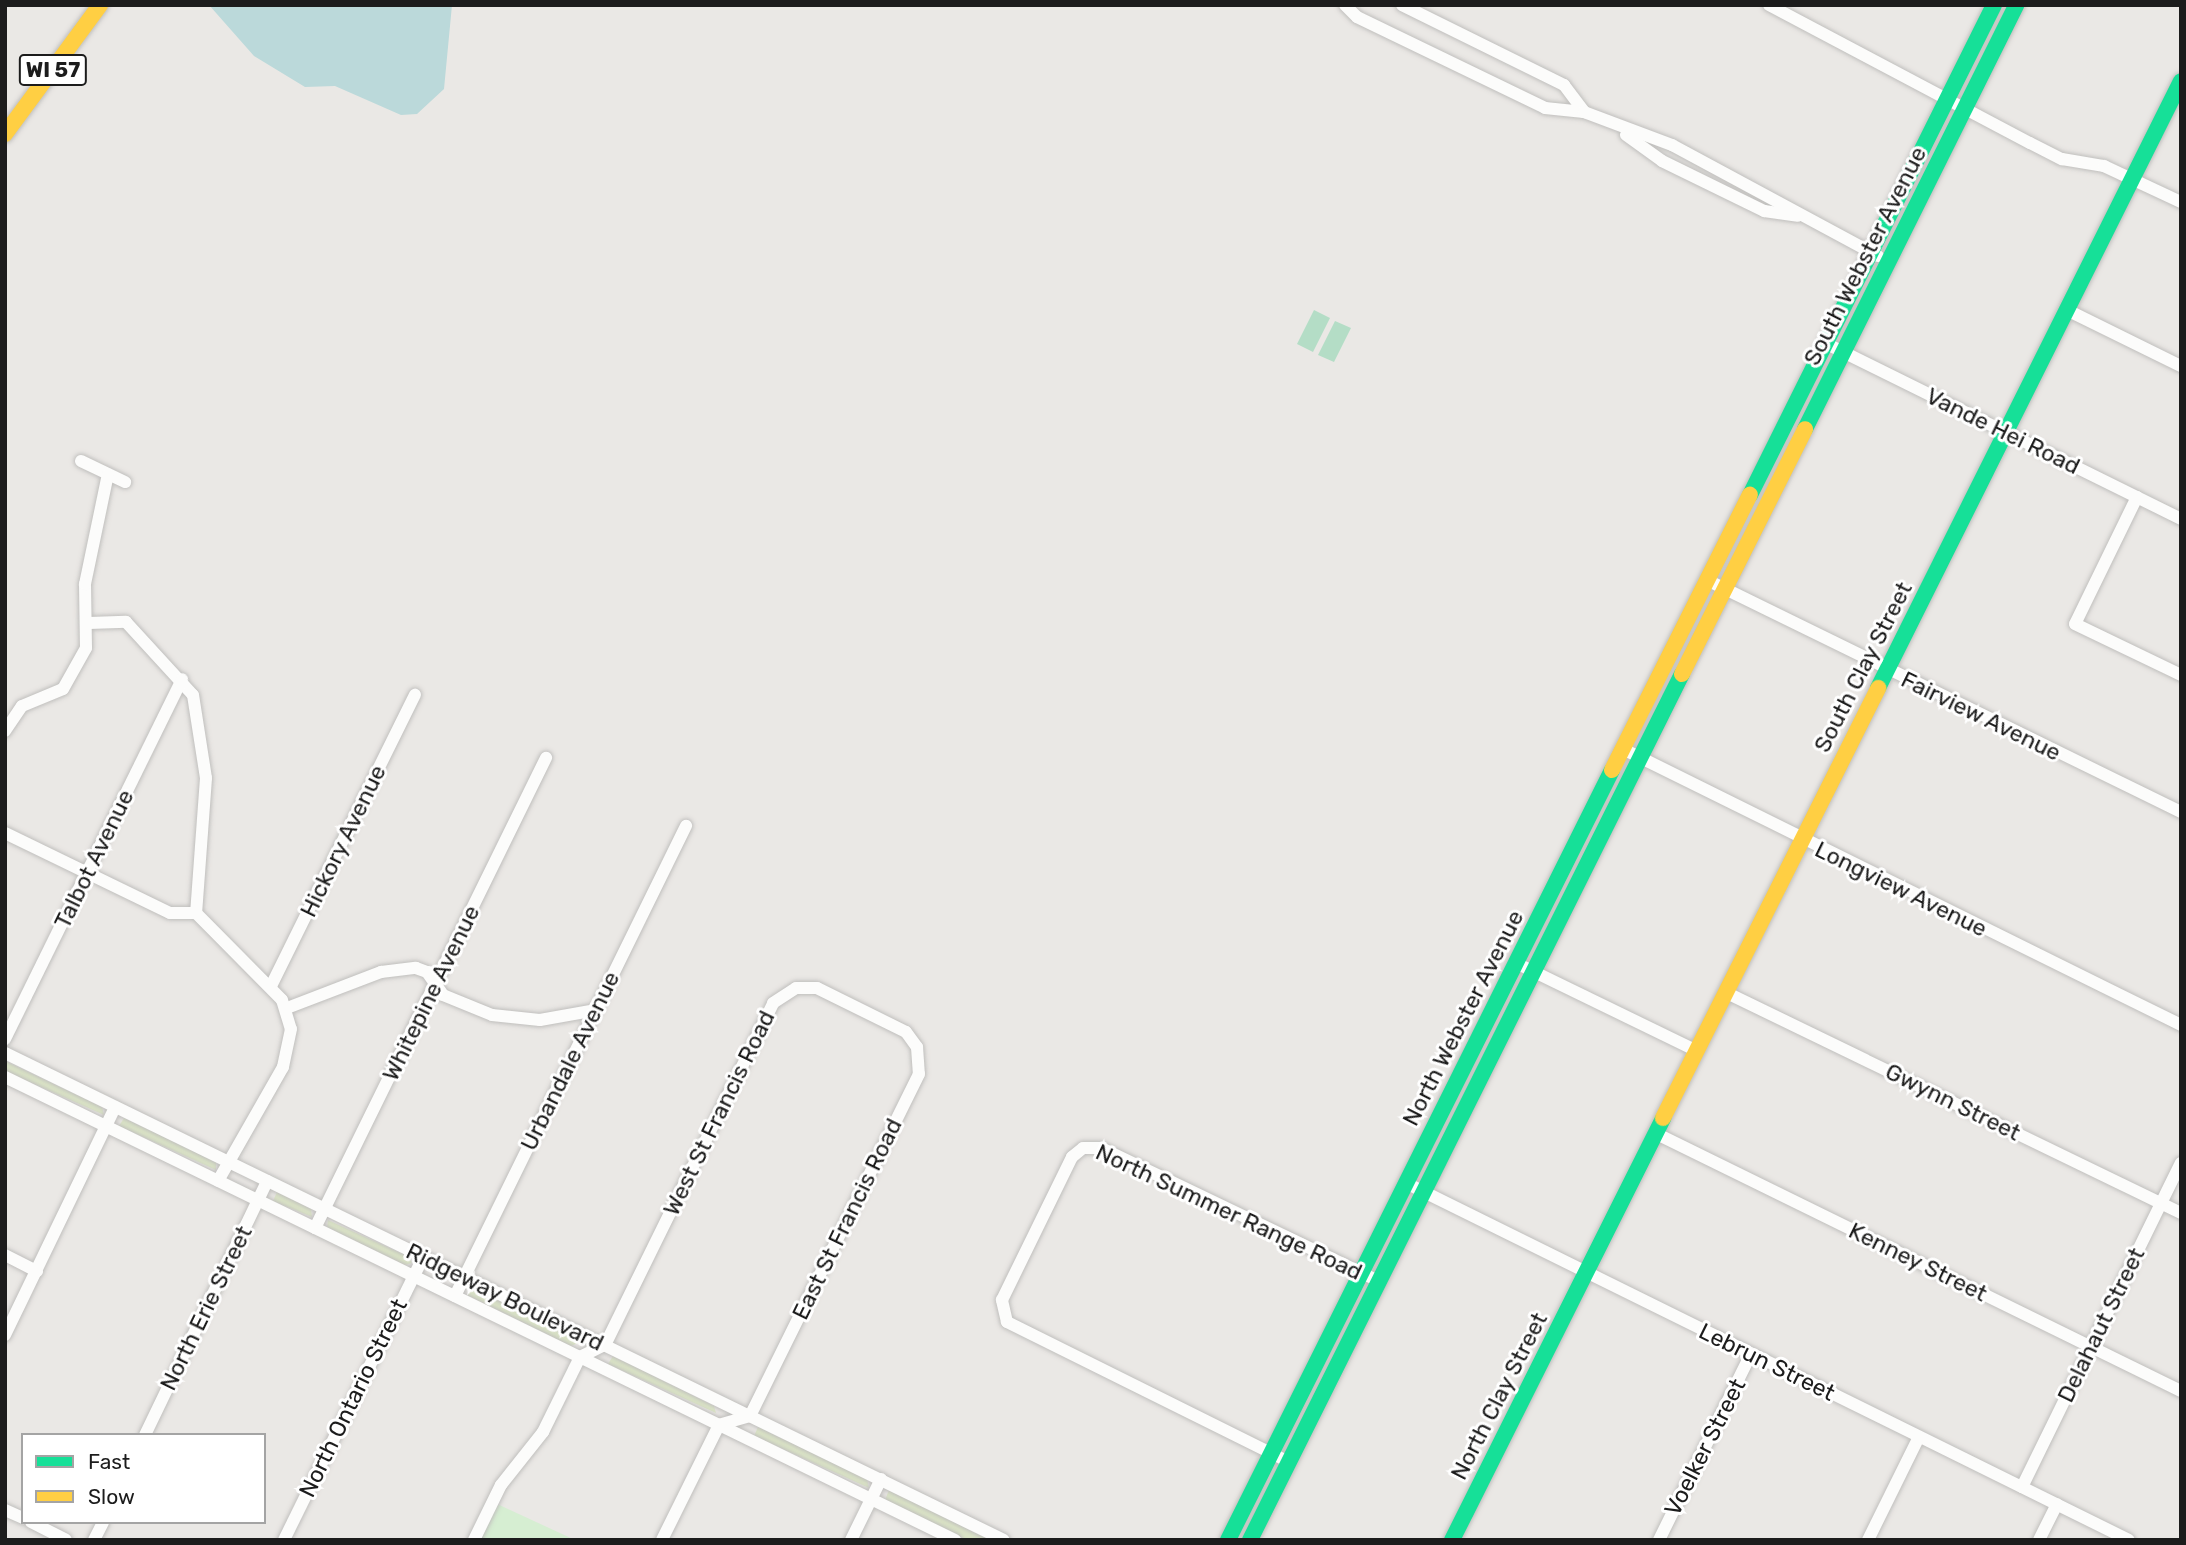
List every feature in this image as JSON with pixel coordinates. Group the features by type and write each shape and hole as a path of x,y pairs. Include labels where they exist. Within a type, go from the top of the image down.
{"main road":[{"name":"WI 57","path":"5,134 100,5"},
{"name":"South Webster Avenue","path":"1738,517 1994,5"},
{"name":"South Webster Avenue","path":"1755,527 2016,5"},
{"name":"South Clay Street","path":"1586,1273 2181,81"},
{"name":"North Webster Avenue","path":"1228,1540 1738,517"},
{"name":"North Webster Avenue","path":"1250,1540 1755,527"},
{"name":"North Clay Street","path":"1452,1540 1586,1273"}],"street":[{"path":"1345,5 1357,17 1545,108 1584,112 1620,130 1662,161 1753,205 1798,216 1888,261"},
{"path":"1402,5 1564,85 1584,112"},
{"path":"1769,5 1946,101 2062,159 2132,178 2181,202"},
{"path":"1620,130 1672,145 1772,194 1798,216"},
{"path":"2067,310 2181,366"},
{"name":"Vande Hei Road","path":"1825,344 2181,519"},
{"path":"81,461 125,482"},
{"path":"5,730 22,706 69,681 86,649 89,623 85,584 108,474"},
{"path":"2137,497 2075,624 2181,675"},
{"name":"Fairview Avenue","path":"1707,580 2181,812"},
{"path":"89,623 126,622 182,679 199,712 206,778 196,913"},
{"name":"Talbot Avenue","path":"5,1039 182,679"},
{"name":"Hickory Avenue","path":"271,986 415,695"},
{"name":"Longview Avenue","path":"1623,749 1801,841 2181,1026"},
{"name":"Whitepine Avenue","path":"315,1228 546,758"},
{"name":"Urbandale Avenue","path":"455,1296 686,826"},
{"path":"5,833 170,913 196,913 271,986 287,1008 291,1040 283,1068 218,1181"},
{"path":"1516,963 1695,1050"},
{"path":"287,1008 395,969 423,970 436,985 466,1007 503,1017 540,1020 596,1010"},
{"name":"West St Francis Road","path":"605,1345 773,1003 796,988 817,988 897,1026"},
{"name":"Gwynn Street","path":"1725,992 2181,1213"},
{"name":"East St Francis Road","path":"750,1416 919,1074 917,1046 897,1026"},
{"name":"Ridgeway Boulevard","path":"5,1053 1004,1540"},
{"name":"Ridgeway Boulevard","path":"5,1077 955,1540"},
{"path":"5,1335 115,1107"},
{"name":"Kenney Street","path":"1655,1133 2181,1391"},
{"name":"North Summer Range Road","path":"1271,1453 1007,1322 1002,1300 1072,1157 1097,1147 1379,1281"},
{"name":"Delahaut Street","path":"2022,1487 2181,1163"},
{"name":"North Erie Street","path":"146,1433 267,1181"},
{"name":"Lebrun Street","path":"1406,1182 2129,1540"},
{"path":"5,1255 37,1271"},
{"name":"North Ontario Street","path":"284,1540 423,1257"},
{"path":"474,1540 501,1485 543,1432 580,1357 605,1345"},
{"name":"Voelker Street","path":"1659,1540 1752,1354"},
{"path":"662,1540 719,1424 750,1416"},
{"path":"1868,1540 1919,1437"},
{"path":"1271,1453 1289,1462"},
{"path":"851,1540 881,1479"},
{"path":"2039,1540 2057,1504"},
{"path":"5,1510 21,1517"},
{"path":"35,1524 66,1540"},
{"path":"94,1540 102,1524"}],"green space":[{"path":"1314,310 1330,318 1313,352 1297,344"},
{"path":"1335,321 1351,328 1334,362 1318,355"},
{"path":"5,1061 102,1107 104,1115 5,1071"},
{"path":"124,1118 216,1162 216,1170 119,1126"},
{"path":"277,1192 311,1209 312,1217 273,1201"},
{"path":"328,1220 409,1257 412,1263 405,1265 327,1227"},
{"path":"473,1287 575,1337 578,1343 571,1346 467,1295"},
{"path":"613,1356 714,1406 716,1413 608,1364"},
{"path":"758,1427 867,1479 869,1488 754,1436"},
{"path":"889,1490 990,1540 967,1540 885,1500"},
{"path":"493,1502 575,1540 474,1540"}],"water":[{"path":"209,5 452,5 444,89 417,114 401,115 335,86 305,87 254,56"}],"traffic: fast":[{"path":"1750,495 1994,5"},
{"path":"1805,429 2016,5"},
{"path":"1878,688 2181,81"},
{"path":"1250,1540 1682,674"},
{"path":"1228,1540 1612,770"},
{"path":"1452,1540 1663,1118"}],"traffic: slow":[{"path":"5,134 100,5"},
{"path":"1682,674 1805,429"},
{"path":"1612,770 1750,495"},
{"path":"1663,1118 1878,688"}]}
